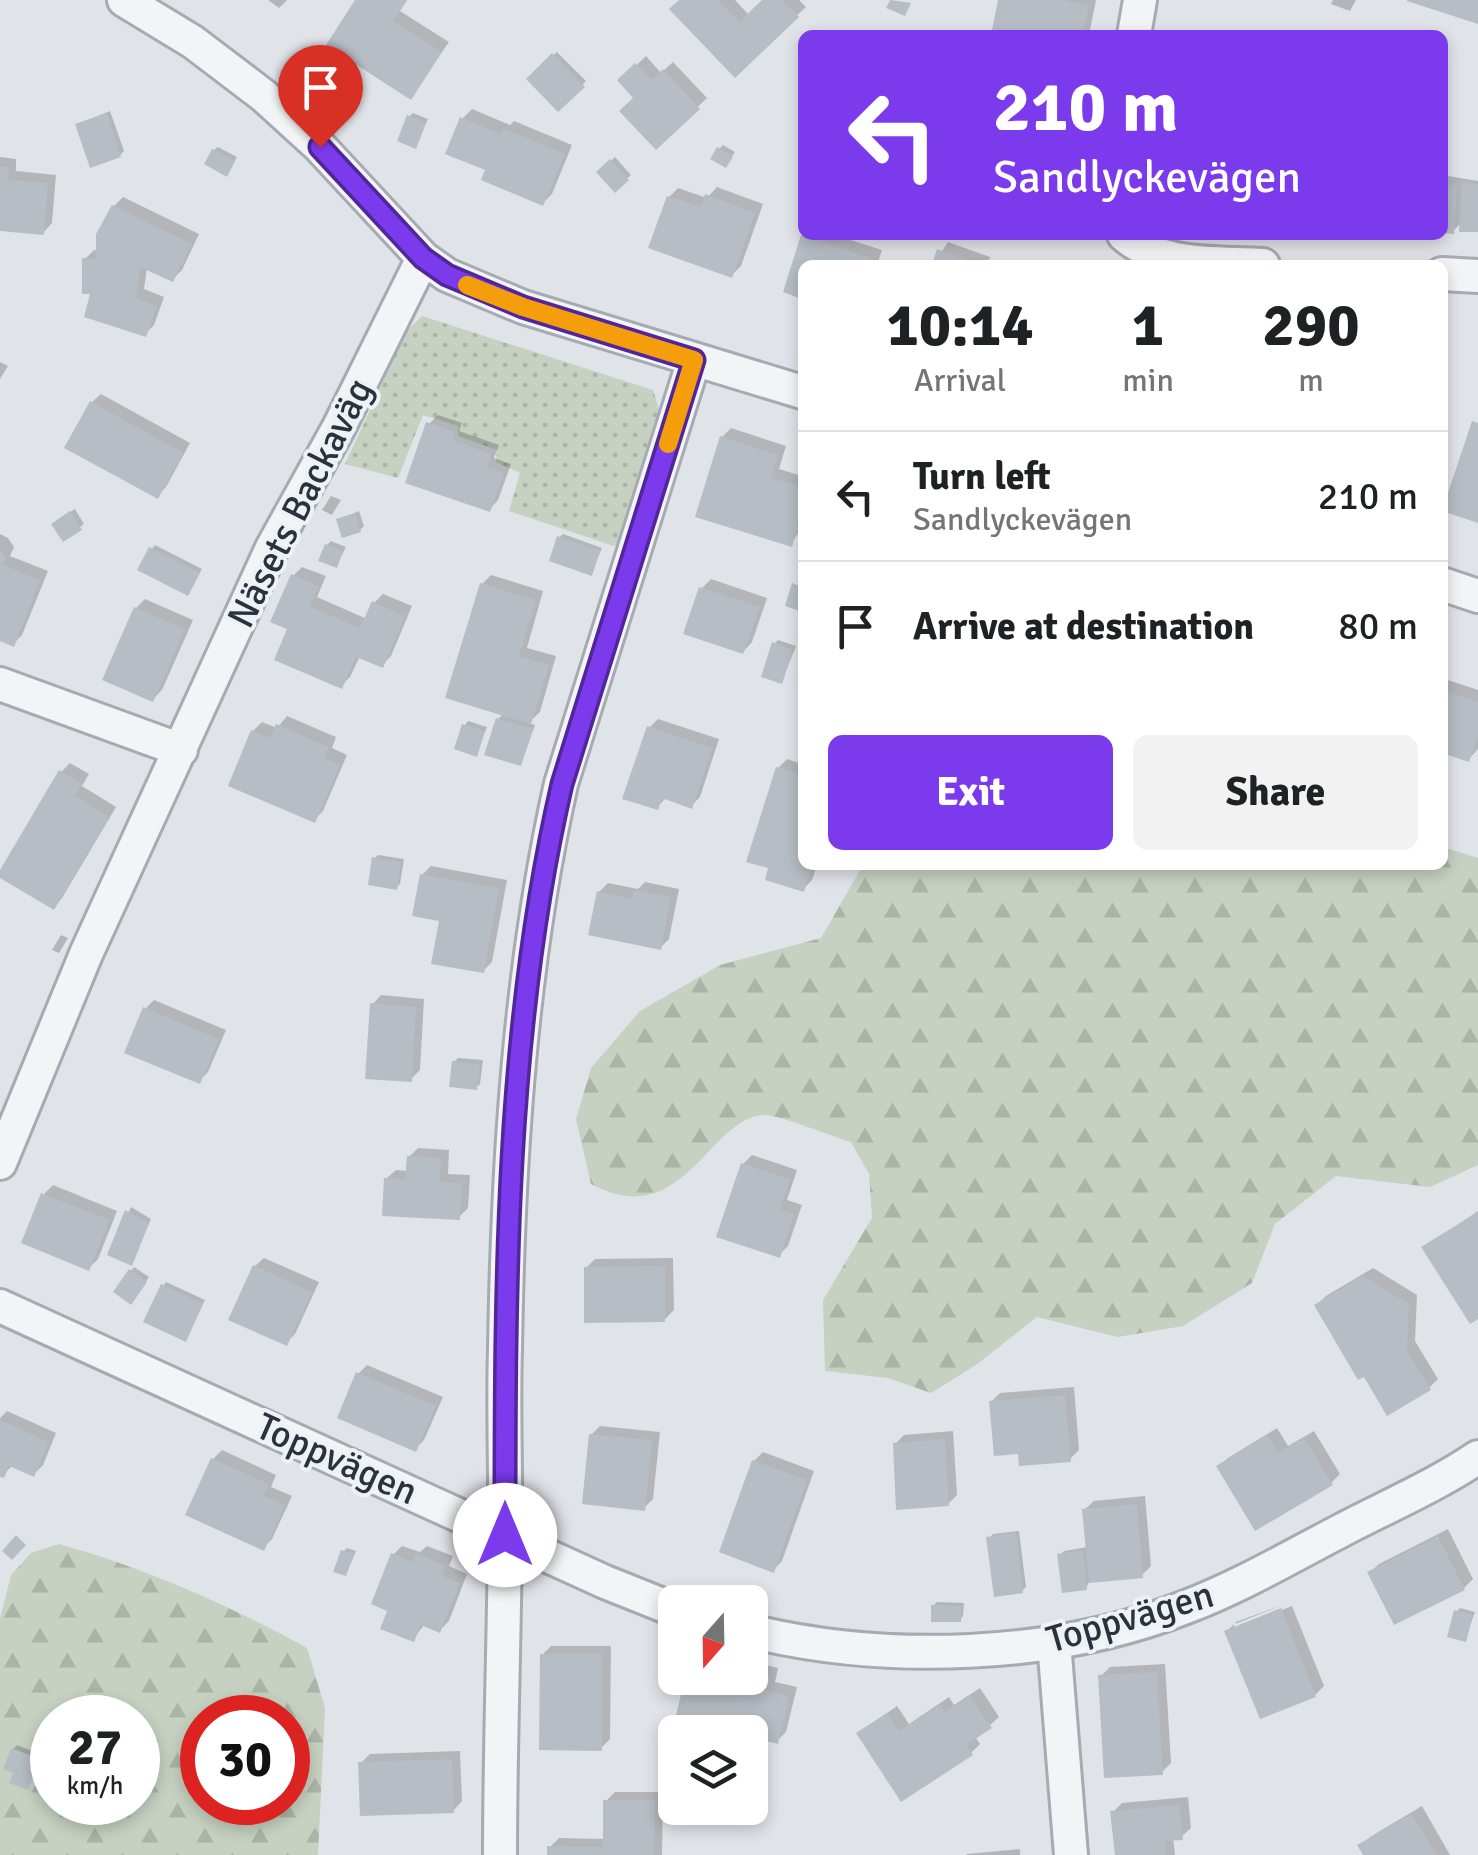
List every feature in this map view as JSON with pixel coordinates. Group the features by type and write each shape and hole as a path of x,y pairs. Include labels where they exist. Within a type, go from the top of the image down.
{"street":[{"path":"124,0 194,42 264,96 320,147 423,258 447,275 478,290 798,391"},
{"path":"1135,30 1140,0"},
{"path":"1129,240 1162,258 1191,260"},
{"name":"Näsets Backaväg","path":"0,1163 8,1123 272,548 339,427 423,258"},
{"path":"1448,274 1478,276"},
{"path":"500,1855 504,1348 512,1173 526,1006 547,847 562,784 694,360"},
{"path":"1448,586 1478,596"},
{"path":"0,684 181,750"},
{"name":"Toppvägen","path":"0,1306 658,1603"},
{"name":"Toppvägen","path":"768,1634 864,1648 990,1649 1054,1642 1148,1619 1234,1586 1478,1457"},
{"path":"1054,1642 1071,1855"}],"green space":[{"path":"422,316 653,390 660,412 620,544 614,546 509,511 520,473 496,462 497,450 458,436 458,426 423,415 398,478 345,464 406,332"},
{"path":"1448,849 1478,858 1478,1165 1430,1187 1336,1176 1275,1224 1252,1283 1183,1326 1118,1337 1037,1317 976,1365 931,1393 888,1378 825,1371 823,1300 872,1218 869,1174 851,1142 762,1115 734,1128 670,1185 642,1196 627,1196 591,1184 576,1119 591,1068 640,1011 720,965 821,938 860,870 1448,870"},
{"path":"59,1544 155,1576 307,1648 325,1708 318,1855 0,1855 0,1619 11,1575 31,1553"}],"building":[{"path":"355,0 407,0 393,21 442,52 411,100 326,45"},
{"path":"679,0 718,0 739,22 762,0 782,0 799,17 735,78 669,9"},
{"path":"890,0 911,3 905,16 886,8"},
{"path":"998,0 1063,0 1089,5 1084,30 992,30"},
{"path":"1478,0 1478,24 1407,1"},
{"path":"552,53 585,87 558,112 526,79"},
{"path":"635,63 651,80 663,69 700,109 656,150 619,111 633,98 617,80"},
{"path":"107,113 121,157 90,168 75,124"},
{"path":"407,115 426,123 416,149 397,141"},
{"path":"460,117 501,134 503,128 565,154 543,206 481,180 485,170 445,154"},
{"path":"717,147 733,157 726,168 710,159"},
{"path":"212,149 235,161 227,177 204,164"},
{"path":"610,159 629,180 615,193 596,172"},
{"path":"0,166 9,167 8,180 48,183 44,235 0,231"},
{"path":"1461,183 1478,184 1478,232 1459,232"},
{"path":"1448,184 1457,185 1454,234 1448,234"},
{"path":"705,194 755,213 732,278 648,248 667,196 701,207"},
{"path":"112,205 192,244 173,282 140,267 136,298 157,306 146,337 84,317 90,294 82,294 82,258 96,259 96,234"},
{"path":"799,240 816,240 874,259 798,260 798,298 783,292"},
{"path":"937,249 966,260 934,260"},
{"path":"90,401 183,453 158,499 64,448"},
{"path":"1472,421 1478,423 1478,523 1448,513 1448,493"},
{"path":"426,422 455,432 452,440 491,454 487,467 504,473 490,512 405,483"},
{"path":"720,436 778,455 771,478 798,486 798,526 792,547 695,517"},
{"path":"70,511 82,530 63,542 51,524"},
{"path":"355,513 361,532 342,538 336,519"},
{"path":"557,536 600,551 592,576 549,561"},
{"path":"325,544 343,551 337,568 318,561"},
{"path":"149,547 200,573 188,596 137,570"},
{"path":"0,548 6,558 3,565 40,580 14,647 0,641"},
{"path":"291,574 319,586 310,607 360,628 372,601 405,616 383,668 356,657 342,689 274,660 287,629 270,622"},
{"path":"480,583 536,600 519,656 549,665 531,724 445,698"},
{"path":"792,583 798,585 798,611 785,606"},
{"path":"699,587 760,607 743,654 683,634"},
{"path":"134,607 185,629 153,702 102,680"},
{"path":"772,642 793,650 782,684 761,677"},
{"path":"1448,691 1478,702 1478,736 1469,762 1448,755"},
{"path":"496,718 533,729 521,766 484,755"},
{"path":"276,724 329,747 324,758 340,765 315,823 228,786 251,730 270,738"},
{"path":"462,724 485,731 477,757 454,749"},
{"path":"647,726 712,748 692,809 662,798 658,810 622,799"},
{"path":"776,767 798,774 798,870 811,870 804,892 765,880 768,868 746,862"},
{"path":"59,770 82,784 75,796 109,817 54,910 0,878 0,870"},
{"path":"372,857 401,862 397,890 368,885"},
{"path":"420,874 499,888 484,973 431,964 439,921 412,916"},
{"path":"634,890 671,897 661,950 588,935 597,891 632,899"},
{"path":"370,1003 416,1007 412,1082 365,1079"},
{"path":"143,1007 219,1039 200,1084 124,1053"},
{"path":"452,1061 480,1064 477,1090 449,1087"},
{"path":"407,1156 441,1158 440,1182 462,1183 460,1220 382,1216 384,1178 405,1179"},
{"path":"741,1163 790,1179 780,1209 794,1214 780,1258 716,1237"},
{"path":"41,1193 110,1220 89,1271 21,1243"},
{"path":"125,1210 149,1223 132,1266 107,1255"},
{"path":"1478,1212 1478,1319 1470,1324 1421,1247"},
{"path":"253,1265 312,1292 287,1346 228,1320"},
{"path":"665,1266 665,1322 584,1323 584,1267"},
{"path":"129,1269 147,1282 131,1305 113,1292"},
{"path":"1363,1276 1409,1304 1407,1351 1431,1390 1387,1416 1364,1377 1358,1380 1314,1305"},
{"path":"161,1284 203,1304 186,1342 143,1322"},
{"path":"356,1372 436,1406 416,1452 337,1418"},
{"path":"1065,1395 1071,1462 1019,1466 1018,1454 994,1456 989,1401"},
{"path":"0,1420 49,1442 34,1477 9,1466 4,1478 0,1477"},
{"path":"589,1434 652,1440 645,1511 582,1504"},
{"path":"1267,1435 1278,1453 1304,1438 1333,1485 1255,1531 1216,1466"},
{"path":"945,1439 949,1506 896,1510 893,1443"},
{"path":"211,1458 269,1484 264,1496 285,1505 264,1551 185,1515"},
{"path":"752,1460 807,1480 774,1573 719,1552"},
{"path":"1137,1504 1143,1578 1089,1583 1082,1509"},
{"path":"1016,1533 1023,1593 994,1597 986,1537"},
{"path":"16,1535 26,1545 12,1560 2,1551"},
{"path":"1438,1536 1465,1590 1394,1625 1367,1572"},
{"path":"341,1550 354,1554 346,1576 333,1572"},
{"path":"1083,1550 1087,1590 1062,1593 1057,1554"},
{"path":"391,1553 413,1562 416,1553 446,1566 442,1576 460,1583 440,1633 421,1625 414,1642 380,1629 387,1611 371,1604"},
{"path":"931,1605 961,1606 961,1622 931,1622"},
{"path":"1281,1608 1316,1697 1260,1719 1224,1631"},
{"path":"1454,1610 1473,1615 1466,1642 1447,1637"},
{"path":"540,1654 602,1654 602,1751 539,1750"},
{"path":"1157,1672 1163,1775 1104,1778 1098,1675"},
{"path":"768,1691 789,1696 778,1744 768,1742 768,1715 676,1715 681,1695 768,1695"},
{"path":"970,1696 992,1728 966,1745 973,1755 901,1802 856,1733 887,1713 899,1731 940,1705 945,1712"},
{"path":"11,1748 30,1755 28,1790 9,1783 13,1773 3,1769"},
{"path":"452,1759 454,1813 360,1816 358,1762"},
{"path":"603,1800 655,1800 654,1855 547,1855 547,1846 603,1847"},
{"path":"1179,1805 1183,1840 1165,1841 1166,1855 1115,1855 1110,1811"},
{"path":"1412,1814 1437,1855 1363,1855 1357,1845"}],"slow traffic":[{"path":"467,285 523,307 694,360 668,444"}],"route":[{"path":"320,147 423,258 447,275 523,307 694,360 562,784 547,847 532,949 512,1173 504,1348 505,1535"}]}
